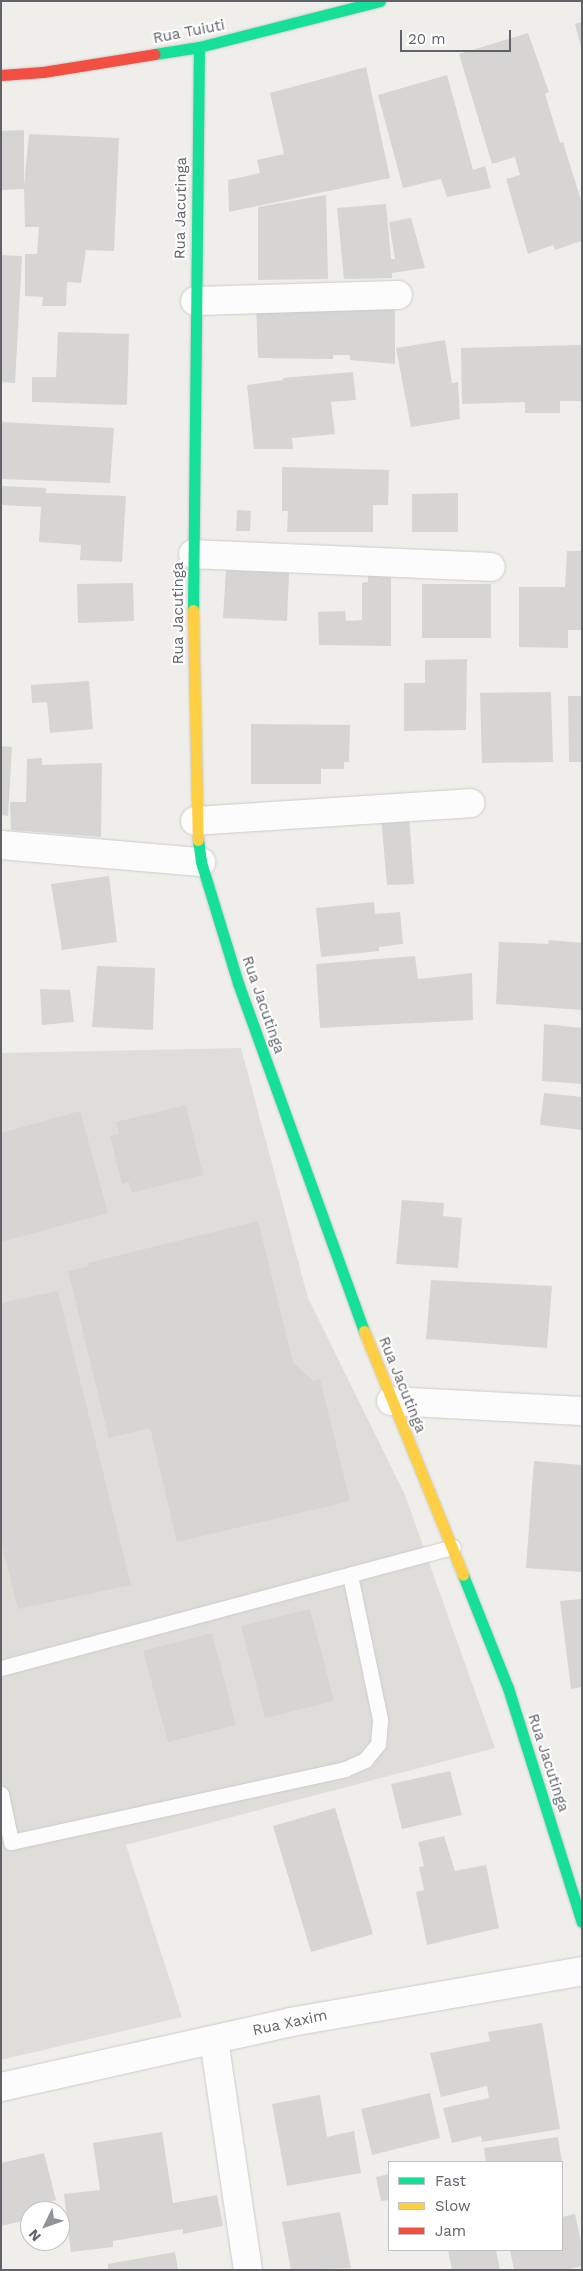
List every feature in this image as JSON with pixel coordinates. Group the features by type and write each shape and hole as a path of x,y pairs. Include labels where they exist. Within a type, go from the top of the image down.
{"street":[{"name":"Rua Tuiuti","path":"1,75 43,72 198,47 380,1"},
{"name":"Rua Jacutinga","path":"198,47 193,554 195,821 201,862 238,983 341,1274 391,1401 453,1547 508,1688 582,1922"},
{"path":"195,301 398,295"},
{"path":"193,554 491,567"},
{"path":"195,821 470,803"},
{"path":"1,845 201,862"},
{"path":"391,1401 582,1411"},
{"name":"Rua Xaxim","path":"1,2087 362,2008 582,1970"},
{"path":"214,2040 248,2270"}],"lane":[{"path":"1,1668 453,1547"},
{"path":"1,1794 11,1842 345,1769 365,1760 378,1744 380,1719 350,1575"}],"shaded area":[{"path":"241,1048 308,1298 405,1495 495,1748 126,1845 182,2017 1,2060 1,1053"}],"building":[{"path":"582,22 582,47 581,47 575,24"},
{"path":"528,33 549,92 545,94 560,143 563,142 582,204 582,236 581,241 555,250 553,245 528,254 506,179 520,175 515,157 492,164 459,54"},
{"path":"366,67 390,178 229,212 228,180 260,173 257,160 284,154 270,93"},
{"path":"447,75 473,170 485,166 491,188 447,197 441,179 403,188 378,95"},
{"path":"24,130 24,186 29,134 119,138 114,251 86,250 81,283 67,282 66,306 42,306 43,297 25,296 25,254 37,254 39,227 25,227 24,189 1,190 1,131"},
{"path":"326,195 328,279 258,280 258,207"},
{"path":"386,204 391,259 395,259 389,222 411,218 425,268 392,273 392,278 344,279 337,208"},
{"path":"1,255 22,256 15,383 1,382"},
{"path":"395,301 395,364 350,360 350,355 333,355 333,359 258,358 256,303"},
{"path":"58,332 129,334 127,405 32,402 32,377 56,377"},
{"path":"445,340 452,383 458,382 460,419 411,427 396,348"},
{"path":"582,345 582,401 560,401 560,413 525,413 525,402 462,404 461,348"},
{"path":"353,372 356,400 331,402 335,434 292,438 293,449 254,449 247,385 283,380 283,378"},
{"path":"1,422 114,428 110,483 1,479"},
{"path":"282,467 389,470 388,505 373,505 373,532 287,532 288,511 282,511"},
{"path":"1,486 46,488 46,493 126,496 122,562 80,560 81,545 39,542 41,507 1,505"},
{"path":"458,493 458,532 412,532 412,494"},
{"path":"237,510 251,511 250,531 236,531"},
{"path":"567,551 582,551 582,630 568,630 568,648 519,647 519,587 565,587"},
{"path":"226,570 289,573 287,621 223,618"},
{"path":"368,576 391,576 391,646 319,645 318,612 345,611 346,621 362,620 362,583 368,582"},
{"path":"133,583 134,621 78,623 77,584"},
{"path":"422,584 491,584 491,638 422,638"},
{"path":"467,659 466,730 404,731 404,683 425,683 425,660"},
{"path":"89,681 93,729 50,733 47,702 32,703 31,685"},
{"path":"551,692 553,762 482,763 480,693"},
{"path":"568,696 582,696 582,762 569,762"},
{"path":"251,724 350,725 349,762 344,762 344,769 321,769 321,784 251,784"},
{"path":"1,746 12,747 8,816 1,815"},
{"path":"42,758 42,765 102,763 101,837 11,830 10,802 26,802 27,759"},
{"path":"409,815 414,884 387,885 381,817"},
{"path":"109,876 117,942 62,950 51,884"},
{"path":"374,902 375,914 400,912 403,944 379,947 379,951 321,957 316,908"},
{"path":"549,940 582,943 582,1010 496,1004 499,942 548,944"},
{"path":"415,956 418,979 472,973 473,1020 320,1028 316,964"},
{"path":"97,966 155,968 153,1030 92,1027"},
{"path":"40,989 70,990 74,1022 42,1025"},
{"path":"544,1024 582,1028 582,1084 542,1081"},
{"path":"544,1093 582,1097 582,1130 540,1125"},
{"path":"186,1105 203,1175 132,1193 129,1182 122,1184 110,1136 119,1134 116,1122"},
{"path":"80,1111 108,1213 1,1242 1,1133"},
{"path":"402,1200 444,1203 443,1216 462,1218 458,1268 396,1264"},
{"path":"258,1221 293,1362 313,1381 320,1379 350,1501 177,1542 150,1428 109,1438 68,1271 89,1266 88,1263"},
{"path":"431,1280 552,1286 547,1348 426,1339"},
{"path":"58,1291 131,1585 18,1609 1,1541 1,1303"},
{"path":"534,1461 582,1465 582,1572 526,1568"},
{"path":"582,1599 582,1687 571,1689 560,1601"},
{"path":"310,1609 334,1701 265,1718 241,1626"},
{"path":"212,1633 236,1725 168,1742 143,1651"},
{"path":"450,1771 462,1815 402,1829 391,1784"},
{"path":"335,1808 373,1934 311,1952 273,1826"},
{"path":"444,1836 455,1871 486,1865 499,1928 427,1945 416,1892 424,1890 419,1867 424,1866 418,1842"},
{"path":"542,2023 560,2129 482,2142 481,2136 452,2143 443,2108 489,2098 487,2086 441,2097 430,2053 490,2041 488,2032"},
{"path":"430,2093 440,2138 372,2155 361,2109"},
{"path":"320,2095 327,2137 354,2131 361,2173 287,2186 272,2104"},
{"path":"162,2132 173,2203 217,2195 223,2226 183,2234 183,2229 113,2241 113,2247 71,2252 70,2201 65,2201 64,2194 100,2190 93,2143"},
{"path":"558,2137 562,2161 486,2161 484,2148"},
{"path":"44,2153 56,2200 20,2201 20,2222 2,2226 1,2163"},
{"path":"388,2174 388,2200 381,2201 376,2177"},
{"path":"340,2212 351,2268 291,2270 282,2222"},
{"path":"575,2214 582,2247 582,2266 564,2270 514,2270 510,2251 563,2251 563,2217"},
{"path":"448,2251 496,2251 500,2270 452,2270"},
{"path":"175,2252 178,2270 108,2270 108,2264"}],"traffic: fast":[{"path":"155,54 199,47 380,1"},
{"path":"193,610 199,47"},
{"path":"198,840 201,862 238,983 364,1331"},
{"path":"463,1575 508,1688 582,1922"}],"traffic: slow":[{"path":"193,610 198,840"},
{"path":"364,1331 463,1575"}],"traffic: jam":[{"path":"1,75 43,72 155,54"}]}
